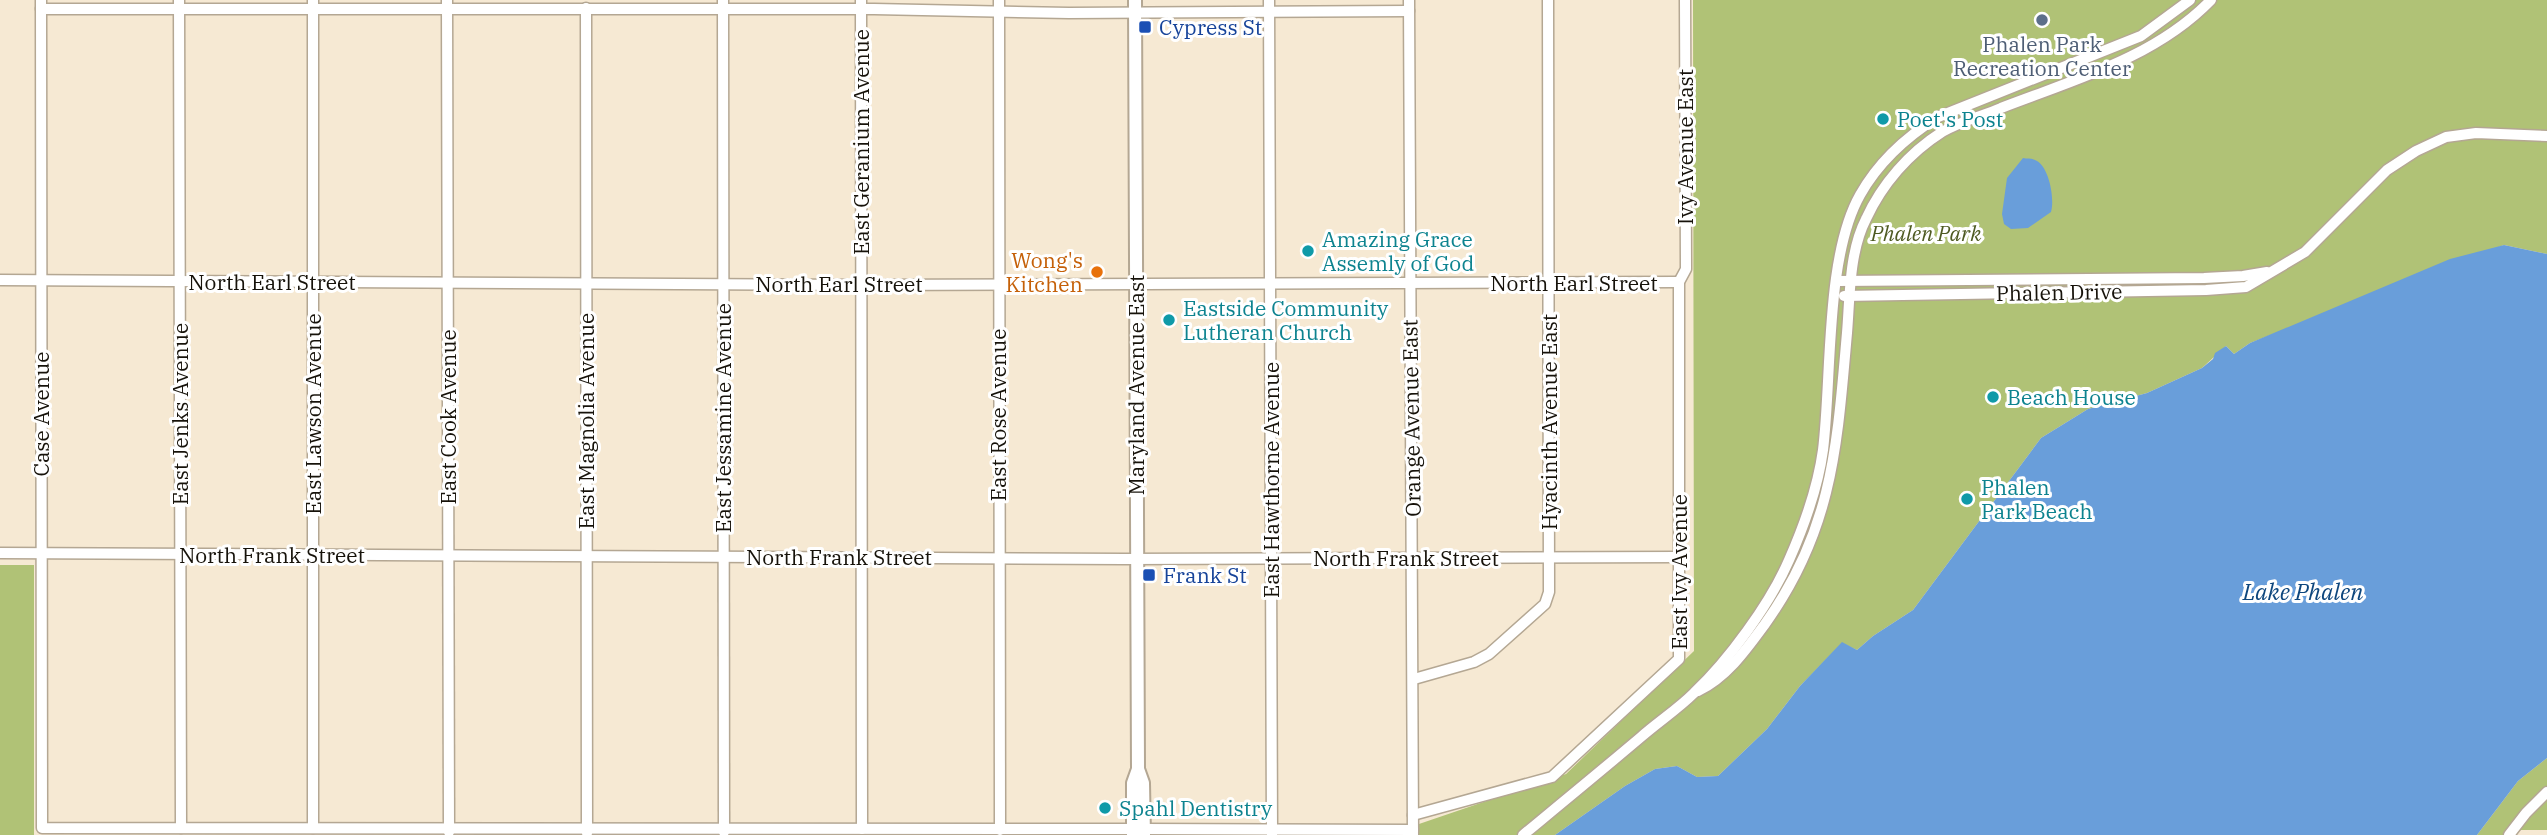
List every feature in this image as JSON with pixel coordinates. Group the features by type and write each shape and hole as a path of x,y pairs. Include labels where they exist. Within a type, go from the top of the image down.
{"main road":[{"name":"Maryland Avenue East","path":"1135,6 1138,769 1133,782 1138,832"}],"street":[{"name":"East Hawthorne Avenue","path":"1269,0 1272,832"},
{"name":"Hyacinth Avenue East","path":"1414,679 1474,662 1489,654 1545,604 1549,592 1548,0"},
{"name":"Ivy Avenue East","path":"1679,288 1686,269 1685,0"},
{"path":"1523,835 1695,693 1738,642 1765,604 1788,562 1810,505 1822,452 1835,296 1850,219 1859,196 1874,173 1913,133 1938,117 2141,36 2190,0"},
{"path":"1695,693 1713,684 1745,653 1788,593 1811,544 1835,459 1850,296 1858,242 1865,220 1892,177 1907,159 1943,131 2145,50 2177,30 2211,0"},
{"name":"East Lawson Avenue","path":"313,4 313,828"},
{"path":"41,5 447,4 586,8 861,4 1135,6 1269,12 1409,6"},
{"name":"East Cook Avenue","path":"447,4 449,832"},
{"name":"East Jessamine Avenue","path":"723,4 724,832"},
{"name":"East Geranium Avenue","path":"861,4 862,829"},
{"name":"Case Avenue","path":"41,5 42,828 181,828"},
{"name":"East Jenks Avenue","path":"179,5 181,828"},
{"name":"East Rose Avenue","path":"999,6 1000,830"},
{"name":"Orange Avenue East","path":"1409,6 1413,832"},
{"name":"East Magnolia Avenue","path":"586,8 587,832"},
{"name":"Phalen Drive","path":"1835,296 2246,287 2305,252 2387,170 2416,150 2446,137 2476,133 2547,136"},
{"name":"Phalen Drive","path":"1837,281 2204,278 2243,276 2278,270"},
{"name":"North Earl Street","path":"0,280 862,285 1549,283 1679,288"},
{"name":"East Ivy Avenue","path":"1413,815 1552,777 1679,659 1679,288"},
{"name":"North Frank Street","path":"0,554 1137,559 1679,557"},
{"path":"2509,835 2547,792"},
{"path":"181,828 449,832 862,829 1413,832"}],"green space":[{"name":"Phalen Park","path":"1693,0 2547,0 2547,254 2504,245 2250,343 2234,354 2226,346 2202,368 2147,393 2088,409 2041,438 1913,610 1857,650 1842,643 1800,686 1767,729 1718,776 1697,777 1677,766 1655,769 1625,786 1555,835 1418,835 1419,824 1566,774 1694,651"},
{"path":"0,565 34,565 34,835 0,835"},
{"path":"2547,758 2547,830 2515,830 2512,835 2477,835 2518,781"}],"water":[{"path":"2023,158 2034,159 2044,168 2050,183 2051,212 2028,228 2011,229 2004,224 2002,214 2007,178"},
{"name":"Lake Phalen","path":"2504,245 2547,254 2547,758 2518,781 2477,835 1555,835 1625,786 1655,769 1677,766 1697,777 1718,776 1767,729 1800,686 1842,642 1857,650 1913,610 2041,438 2088,409 2147,393 2202,368 2213,359 2215,353 2226,346 2234,354 2250,343 2450,259"}],"place":[{"name":"Phalen Park Recreation Center","path":"2042,20"},
{"name":"Cypress St","path":"1145,27"},
{"name":"Poet's Post","path":"1883,119"},
{"name":"Amazing Grace Assemly of God","path":"1308,251"},
{"name":"Wong's Kitchen","path":"1097,272"},
{"name":"Eastside Community Lutheran Church","path":"1169,320"},
{"name":"Beach House","path":"1993,397"},
{"name":"Phalen Park Beach","path":"1967,499"},
{"name":"Frank St","path":"1149,575"},
{"name":"Spahl Dentistry","path":"1105,808"}]}
